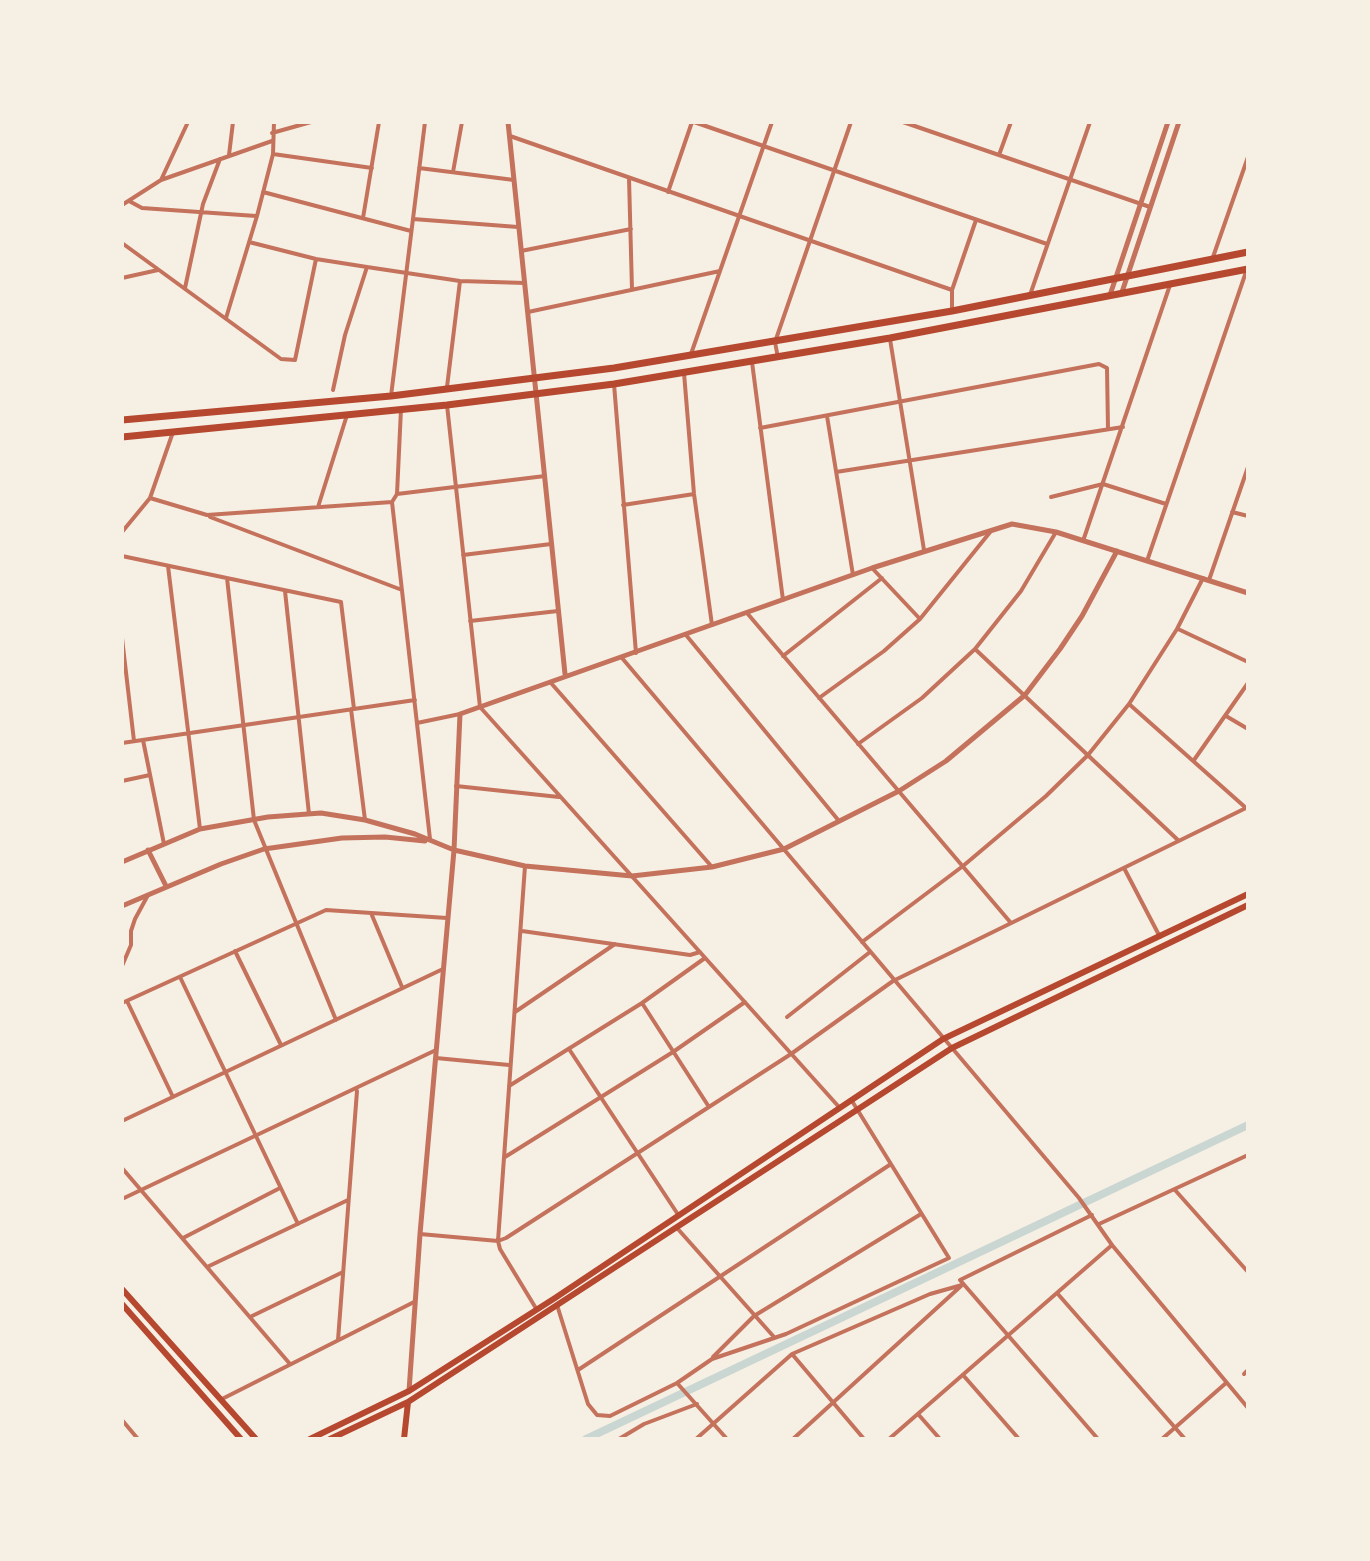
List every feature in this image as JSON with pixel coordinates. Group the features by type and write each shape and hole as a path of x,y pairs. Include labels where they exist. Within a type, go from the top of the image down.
{"highway":[{"path":"122,420 447,390 691,357 952,311 1248,252"},
{"path":"122,437 447,405 614,384 890,338 1248,269"}],"main road":[{"path":"330,1439 408,1402 943,1039 1248,894"},
{"path":"310,1439 409,1391 537,1310 677,1228 952,1048 1248,905"},
{"path":"122,1289 256,1439"},
{"path":"122,1304 241,1439"},
{"path":"404,1439 409,1391"}],"street":[{"path":"161,180 188,122"},
{"path":"228,156 233,122"},
{"path":"226,318 273,154 274,122"},
{"path":"272,133 311,122"},
{"path":"363,218 379,122"},
{"path":"391,396 425,122"},
{"path":"453,172 462,122"},
{"path":"508,122 565,674"},
{"path":"668,192 693,122 1047,244"},
{"path":"691,357 772,122"},
{"path":"778,358 775,342 851,122"},
{"path":"903,122 1150,207"},
{"path":"930,131 933,122"},
{"path":"999,155 1011,122"},
{"path":"1030,295 1090,122"},
{"path":"1110,296 1168,122"},
{"path":"1122,293 1179,122"},
{"path":"510,136 952,290"},
{"path":"122,205 161,180 272,141"},
{"path":"273,154 372,168"},
{"path":"1213,259 1248,157"},
{"path":"185,289 202,212 220,159"},
{"path":"419,168 514,180"},
{"path":"629,178 632,290"},
{"path":"263,192 411,231"},
{"path":"129,201 142,208 257,216"},
{"path":"413,219 519,227"},
{"path":"952,311 952,290 976,220"},
{"path":"521,251 631,229"},
{"path":"249,242 316,259 406,273 460,281 525,283"},
{"path":"122,243 281,359 295,360 316,259"},
{"path":"333,390 345,335 367,267"},
{"path":"1147,561 1248,269"},
{"path":"122,278 158,270"},
{"path":"528,312 720,271"},
{"path":"447,390 460,281"},
{"path":"1083,541 1170,284"},
{"path":"890,338 924,550"},
{"path":"752,362 783,600"},
{"path":"760,428 1099,364 1107,368 1108,429"},
{"path":"684,373 694,494 712,626"},
{"path":"614,384 636,653"},
{"path":"447,405 480,707 841,1109"},
{"path":"401,409 397,494 392,502 431,842"},
{"path":"318,507 347,415"},
{"path":"827,416 853,575"},
{"path":"836,472 1123,427"},
{"path":"122,532 150,498 173,432"},
{"path":"862,942 963,866 1046,796 1088,755 1129,704 1206,579 1248,467"},
{"path":"397,494 545,476"},
{"path":"1051,497 1103,484 1166,504"},
{"path":"623,505 694,494"},
{"path":"150,498 207,515 402,590"},
{"path":"207,515 392,502"},
{"path":"1232,512 1248,516"},
{"path":"417,723 460,714 565,674 622,658 924,550 992,529 1022,524 1248,593"},
{"path":"819,698 884,651 920,619 992,529"},
{"path":"858,744 922,698 975,649 1021,591 1056,532"},
{"path":"463,555 551,544"},
{"path":"122,862 200,829 309,814 365,820 415,834 454,850 525,866 632,876 712,867 784,849 899,791 946,761 1025,695 1082,616 1117,551"},
{"path":"122,556 341,602 365,820"},
{"path":"168,566 200,829"},
{"path":"872,568 920,619"},
{"path":"227,578 254,820 336,1020"},
{"path":"783,656 882,578"},
{"path":"285,591 309,814"},
{"path":"470,621 558,611"},
{"path":"747,613 1011,923"},
{"path":"1177,629 1248,662"},
{"path":"686,635 839,821"},
{"path":"122,638 134,741"},
{"path":"975,649 1179,841"},
{"path":"622,658 1079,1198 1112,1245 1248,1408"},
{"path":"549,681 712,867"},
{"path":"1193,760 1248,683"},
{"path":"122,743 415,700"},
{"path":"420,1234 498,1241 791,1054 893,981 1247,807 1129,704"},
{"path":"409,1391 454,850 460,714"},
{"path":"1225,715 1248,729"},
{"path":"143,740 164,844"},
{"path":"122,781 150,775"},
{"path":"456,786 561,797"},
{"path":"122,906 264,849 342,838 385,837 431,842"},
{"path":"148,850 166,886"},
{"path":"525,866 498,1241 537,1310"},
{"path":"1124,868 1160,937"},
{"path":"122,966 131,945 135,919 149,893"},
{"path":"173,1097 124,1002 326,910 447,918"},
{"path":"371,913 402,987"},
{"path":"522,931 690,955 700,952"},
{"path":"515,1012 615,944"},
{"path":"235,951 281,1045"},
{"path":"787,1017 870,952"},
{"path":"509,1086 642,1003 705,958"},
{"path":"122,1121 443,969"},
{"path":"180,976 298,1224"},
{"path":"505,1157 673,1052 745,1002"},
{"path":"642,1003 709,1107"},
{"path":"569,1049 679,1216"},
{"path":"122,1199 436,1050"},
{"path":"436,1058 510,1065"},
{"path":"338,1340 357,1090"},
{"path":"712,1359 775,1338 949,1258 852,1101"},
{"path":"1099,1224 1246,1156 1248,1163"},
{"path":"578,1370 891,1164"},
{"path":"122,1168 290,1364"},
{"path":"182,1238 280,1188"},
{"path":"1174,1189 1248,1272"},
{"path":"207,1267 348,1200"},
{"path":"556,1301 588,1404 597,1415 610,1416 679,1384 712,1359 754,1316 921,1214"},
{"path":"1092,1215 960,1280 1098,1439"},
{"path":"677,1228 775,1338"},
{"path":"889,1439 1112,1245"},
{"path":"250,1317 343,1272"},
{"path":"696,1439 792,1354 930,1294 962,1285"},
{"path":"793,1439 962,1285"},
{"path":"1057,1293 1185,1439"},
{"path":"222,1399 414,1302"},
{"path":"792,1354 864,1439"},
{"path":"963,1375 1019,1439"},
{"path":"1162,1439 1226,1383"},
{"path":"679,1384 727,1439"},
{"path":"619,1439 644,1424 697,1404"},
{"path":"918,1414 940,1439"},
{"path":"122,1420 137,1437 129,1439"}],"waterway":[{"path":"586,1439 1248,1125"}]}
